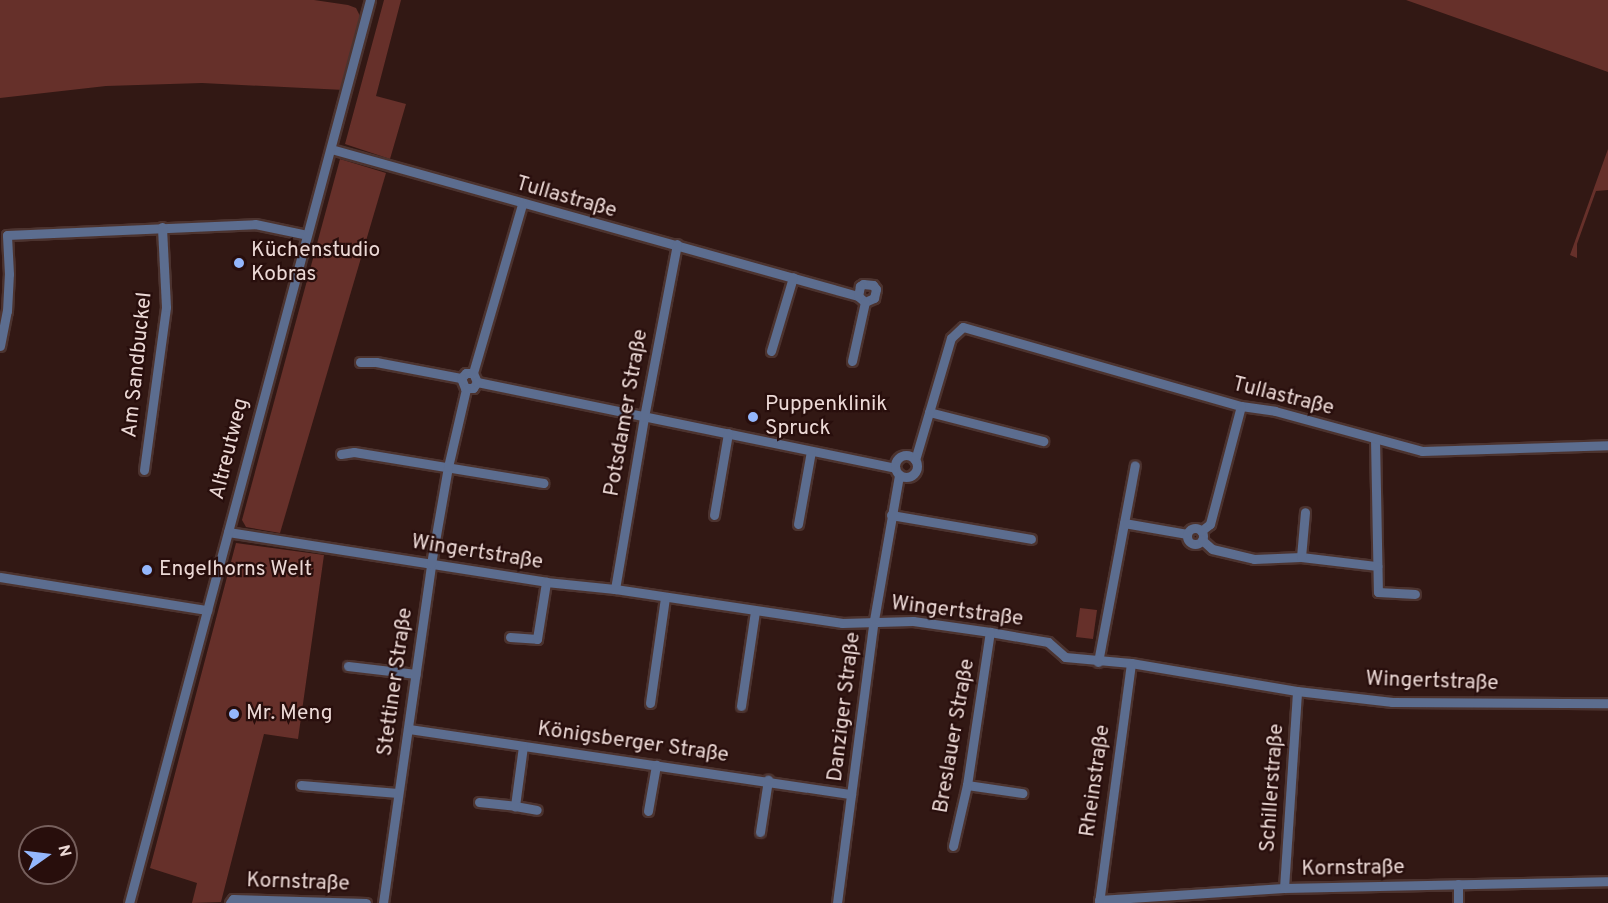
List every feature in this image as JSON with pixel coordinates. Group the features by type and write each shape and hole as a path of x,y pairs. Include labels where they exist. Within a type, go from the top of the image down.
{"street":[{"name":"Altreutweg","path":"129,903 369,2"},
{"name":"Tullastraße","path":"331,149 522,204 678,244 861,299 852,362"},
{"path":"461,378 462,386 466,389 473,388 522,204"},
{"path":"0,346 8,302 7,235 255,224 307,235"},
{"name":"Am Sandbuckel","path":"144,470 166,307 162,227"},
{"name":"Potsdamer Straße","path":"615,589 644,417 678,244"},
{"path":"771,351 793,278"},
{"name":"Tullastraße","path":"929,411 951,338 957,329 978,331 1241,406 1275,411 1375,439 1432,452 1608,445"},
{"path":"360,362 376,362 461,378"},
{"path":"461,378 466,373 475,378 644,417 728,433 897,471 904,477 913,474 916,470 915,460 929,411 1043,441"},
{"name":"Stettiner Straße","path":"383,903 431,564 448,467 466,389"},
{"path":"1202,536 1210,524 1241,406"},
{"path":"714,514 728,433"},
{"path":"1375,439 1378,592 1415,594"},
{"path":"798,524 811,451"},
{"path":"341,454 354,452 543,483"},
{"path":"897,471 897,459 901,456 906,455 915,460"},
{"path":"1098,662 1135,465"},
{"name":"Danziger Straße","path":"837,903 874,620 897,471"},
{"path":"1301,557 1305,512"},
{"path":"891,515 1031,539"},
{"path":"1124,523 1187,534 1194,528 1212,549 1254,559 1301,557 1377,566"},
{"name":"Wingertstraße","path":"228,532 546,582 615,589 842,623 874,620 913,621 990,632 1048,642 1065,657 1098,662 1131,663 1297,691 1392,702 1608,703"},
{"path":"0,576 207,610"},
{"path":"510,637 537,639 546,582"},
{"path":"650,704 665,597"},
{"path":"741,706 755,611"},
{"name":"Breslauer Straße","path":"953,846 966,785 990,632"},
{"name":"Rheinstraße","path":"1099,902 1131,663"},
{"path":"348,666 416,674"},
{"name":"Schillerstraße","path":"1284,888 1297,691"},
{"name":"Königsberger Straße","path":"409,729 851,794"},
{"path":"515,806 523,746"},
{"path":"648,811 656,765"},
{"path":"760,832 768,780"},
{"path":"301,785 398,793"},
{"path":"966,785 1022,793"},
{"path":"479,802 537,810"},
{"name":"Kornstraße","path":"1099,902 1284,888 1608,881"},
{"path":"1458,885 1458,903"},
{"name":"Kornstraße","path":"230,903 233,899 366,903"}],"shaded area":[{"path":"0,0 314,0 348,5 356,8 360,16 344,90 202,83 106,86 0,98"},
{"path":"384,0 401,0 376,96 406,104 390,159 345,144"},
{"path":"1406,0 1608,0 1608,72 1533,45"},
{"path":"1608,149 1608,190 1596,191 1577,244 1577,258 1570,255"},
{"path":"340,159 386,173 280,533 246,527 242,520"},
{"path":"301,276 304,276 236,523 235,521"},
{"path":"236,543 324,555 298,739 264,734 221,902 192,903 197,883 150,868"},
{"path":"1080,608 1097,610 1093,639 1076,637"}],"place":[{"name":"Küchenstudio Kobras","path":"239,263"},
{"name":"Puppenklinik Spruck","path":"753,417"},
{"name":"Engelhorns Welt","path":"147,570"},
{"name":"Mr. Meng","path":"234,714"}]}
